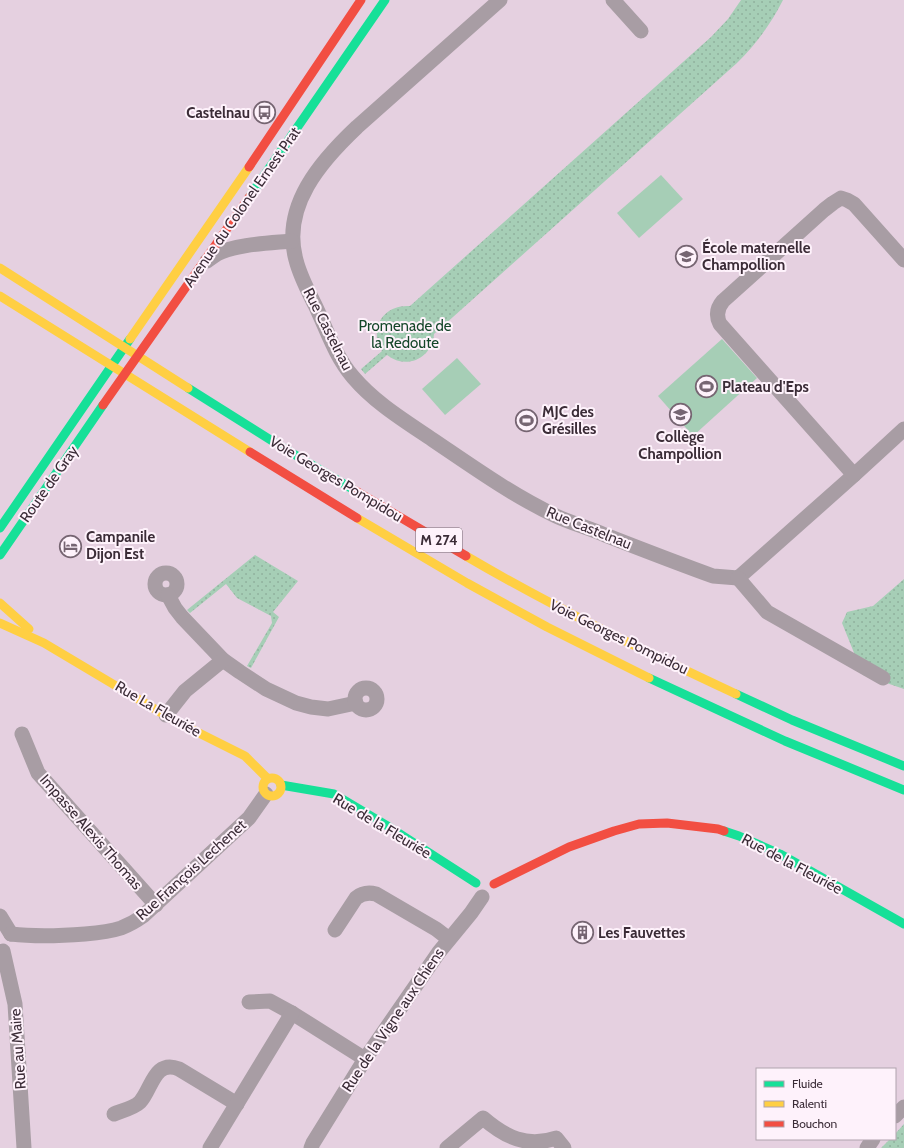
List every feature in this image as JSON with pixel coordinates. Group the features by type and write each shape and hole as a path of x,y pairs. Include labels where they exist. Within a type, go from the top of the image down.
{"main road":[{"name":"Avenue du Colonel Ernest Prat","path":"85,405 361,0"},
{"name":"Avenue du Colonel Ernest Prat","path":"98,414 386,0"},
{"name":"Voie Georges Pompidou","path":"0,268 277,444 473,560 557,607 656,657 792,720 904,766"},
{"name":"Voie Georges Pompidou","path":"0,296 341,509 467,583 547,627 644,676 778,738 904,790"},
{"name":"Route de Gray","path":"0,528 85,405"},
{"name":"Route de Gray","path":"0,555 98,414"},
{"name":"Rue La Fleuriée","path":"0,603 44,643"},
{"name":"Rue La Fleuriée","path":"0,623 44,643 166,715 245,756 267,778"},
{"path":"273,777 278,780 281,785 281,791 276,796 266,794 262,786 267,778 273,777"},
{"name":"Rue de la Fleuriée","path":"281,785 334,794 487,887 569,847 639,824 667,823 718,829 759,844 780,854 904,924"}],"street":[{"name":"Rue Castelnau","path":"500,0 341,142 309,182 298,203 292,224 292,241 295,260 302,278 337,353 354,378 379,402 492,480 556,516 714,576 738,578"},
{"path":"613,0 641,31"},
{"path":"854,475 720,324 718,320 718,309 723,301 832,203 841,198 854,204 904,260"},
{"path":"201,266 217,254 230,249 255,244 292,241"},
{"path":"883,678 767,612 738,578 904,429"},
{"path":"168,595 182,617 223,660 266,689 296,703 311,707 328,709 356,703"},
{"path":"166,715 185,691 223,660"},
{"name":"Impasse Alexis Thomas","path":"22,734 38,773 156,905"},
{"name":"Rue François Lechenet","path":"11,934 26,936 56,936 112,930 132,923 156,905 249,818 266,794"},
{"name":"Rue de la Vigne aux Chiens","path":"311,1148 365,1059 434,958 471,913 487,887"},
{"path":"335,930 356,898 370,892 436,929 449,939"},
{"path":"0,916 11,934 1,954"},
{"name":"Rue au Maire","path":"1,954 15,1004 24,1148"},
{"path":"250,1002 270,1001 292,1013 365,1059"},
{"path":"210,1148 292,1013"},
{"path":"114,1114 140,1102 157,1073 161,1069 168,1067 179,1069 238,1104"},
{"path":"896,1115 904,1107"},
{"path":"447,1148 483,1118 504,1135 532,1144 545,1143 556,1138 564,1148"},
{"path":"867,1148 873,1140"}],"green space":[{"name":"Promenade de la Redoute","path":"741,0 783,0 763,33 751,49 737,63 434,334 432,343 423,356 410,362 402,362 387,355 365,374 361,369 382,351 378,342 377,334 381,319 386,313 401,306 410,306 711,37 728,19"},
{"path":"661,175 683,199 639,238 617,213"},
{"name":"Plateau d'Eps","path":"722,339 757,378 693,436 658,396"},
{"path":"457,358 481,384 445,415 422,389"},
{"path":"255,555 298,581 273,612 279,617 251,668 247,666 272,623 271,616 237,598 226,584 190,613 187,610"},
{"path":"904,579 904,689 863,675 842,623 847,612 873,606"},
{"path":"904,1124 904,1148 881,1148 889,1140 896,1140 896,1133"}],"traffic: fast":[{"path":"250,196 385,0"},
{"path":"0,528 130,339"},
{"path":"188,388 354,490"},
{"path":"0,555 103,405"},
{"path":"649,678 785,741 904,790"},
{"path":"736,694 792,720 904,766"},
{"path":"281,785 334,794 386,825 476,883"},
{"path":"724,831 780,854 904,924"}],"traffic: slow":[{"path":"130,339 249,167"},
{"path":"0,268 188,388"},
{"path":"0,296 250,452"},
{"path":"357,518 467,583 547,627 649,678"},
{"path":"466,556 599,628 736,694"},
{"path":"0,603 29,629"},
{"path":"0,623 44,643 175,721 245,756 267,778"},
{"path":"268,778 276,778 281,783 281,787 279,794 276,796 268,796 263,791 263,783 268,778"}],"traffic: jam":[{"path":"249,167 361,0"},
{"path":"103,405 250,196"},
{"path":"250,452 357,518"},
{"path":"354,490 466,556"},
{"path":"494,884 569,847 639,824 667,823 724,831"}],"place":[{"name":"Castelnau","path":"265,113"},
{"name":"École maternelle Champollion","path":"687,257"},
{"name":"Plateau d'Eps","path":"707,387"},
{"name":"Collège Champollion","path":"680,414"},
{"name":"MJC des Grésilles","path":"526,421"},
{"name":"Campanile Dijon Est","path":"71,546"},
{"name":"Les Fauvettes","path":"582,933"}]}
